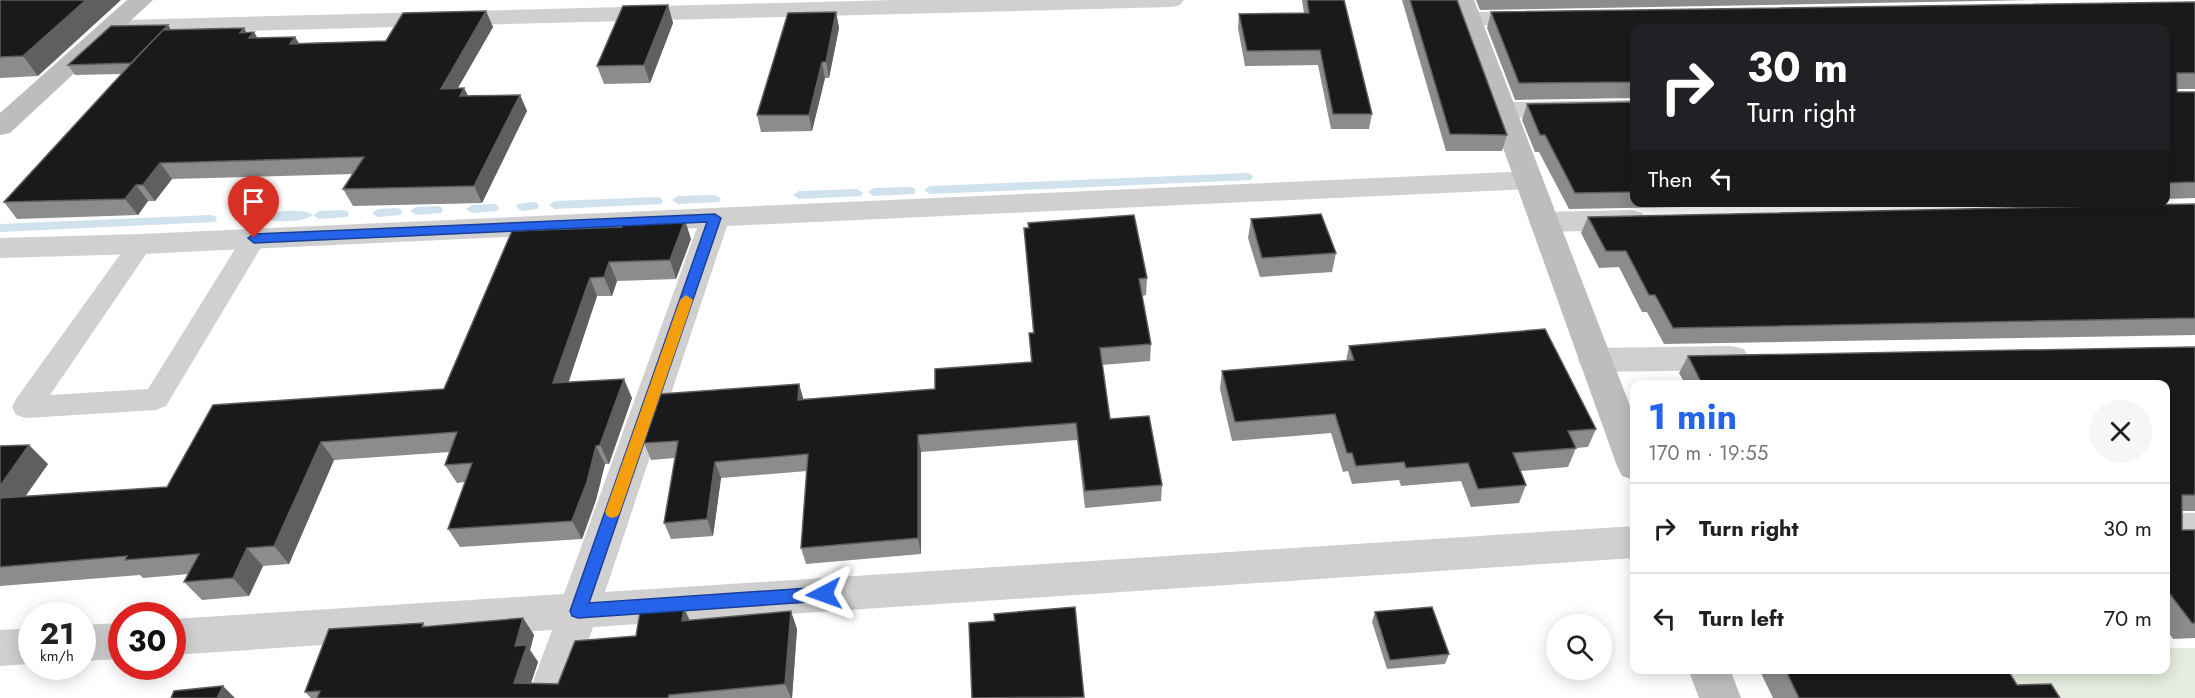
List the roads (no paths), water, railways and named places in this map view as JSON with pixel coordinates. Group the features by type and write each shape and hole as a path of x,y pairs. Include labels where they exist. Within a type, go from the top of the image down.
{"street":[{"path":"0,127 141,0"},
{"path":"111,27 1172,0"},
{"path":"1564,18 1465,9 1630,453"},
{"path":"1502,110 1630,108"},
{"path":"0,248 141,244 1529,180"},
{"path":"548,698 715,218"},
{"path":"1544,222 1663,219"},
{"path":"1595,360 1763,357"},
{"path":"2170,529 2195,529"},
{"path":"186,636 1630,542"},
{"path":"0,648 18,647"},
{"path":"1711,674 1720,698"}],"lane":[{"path":"141,244 26,407 156,399 254,238"}],"waterway":[{"path":"930,190 1247,177"},
{"path":"874,192 910,191"},
{"path":"799,195 857,193"},
{"path":"678,200 715,199"},
{"path":"555,205 657,201"},
{"path":"522,207 533,206"},
{"path":"472,209 493,208"},
{"path":"416,211 437,210"},
{"path":"378,213 396,212"},
{"path":"319,215 343,214"},
{"path":"269,217 307,215"},
{"path":"0,228 211,219"}]}
